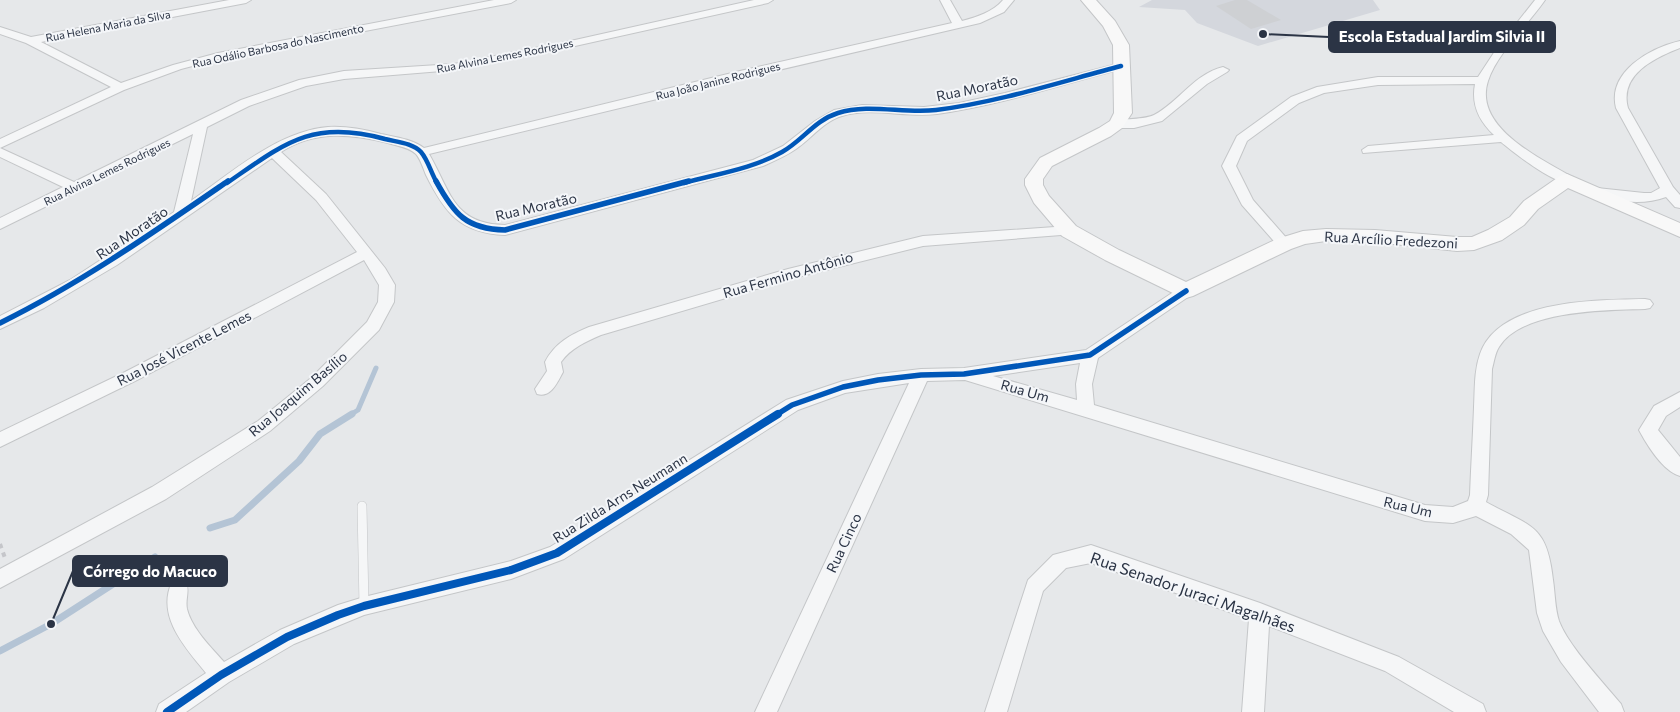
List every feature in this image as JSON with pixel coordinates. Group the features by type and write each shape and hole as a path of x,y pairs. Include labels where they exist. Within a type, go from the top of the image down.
{"street":[{"name":"Rua Helena Maria da Silva","path":"30,41 246,0"},
{"name":"Rua Odálio Barbosa do Nascimento","path":"0,144 120,86 218,56 511,0"},
{"name":"Rua Alvina Lemes Rodrigues","path":"0,224 245,103 303,83 344,75 454,67 566,45 768,0"},
{"path":"945,0 959,25"},
{"name":"Rua João Janine Rodrigues","path":"422,152 740,75 976,21 995,13 1009,0"},
{"path":"1088,0 1110,24 1121,46 1123,113 1116,124 1105,132 1046,162 1034,179 1034,185 1042,199 1069,231 1112,255 1186,291"},
{"path":"1540,0 1488,68 1481,81 1478,90 1478,103 1482,114 1490,125 1504,138 1531,158 1567,180 1680,231"},
{"path":"0,30 30,41 120,86"},
{"path":"1680,44 1649,57 1638,66 1626,80 1619,94 1622,108 1667,188 1680,204"},
{"path":"1665,49 1680,54"},
{"name":"Rua Moratão","path":"0,323 24,312 113,262 273,151 302,135 337,130 364,133 414,146 422,152 444,195 463,221 476,228 488,231 504,230 758,163 792,146 814,127 836,113 871,108 934,111 967,105 1121,66"},
{"path":"1116,124 1137,125 1156,120 1173,109 1202,81 1223,70"},
{"path":"1284,244 1247,202 1229,166 1242,139 1295,100 1321,90 1378,81 1481,81"},
{"path":"181,214 201,125"},
{"path":"1368,150 1504,138"},
{"name":"Rua Joaquim Basílio","path":"0,579 159,493 264,426 317,382 373,326 386,302 387,285 378,268 320,197 273,151"},
{"path":"0,152 75,188"},
{"name":"Rua Arcílio Fredezoni","path":"1186,291 1284,244 1303,238 1326,235 1375,236 1457,244 1474,243 1495,235 1517,221 1531,205 1567,180"},
{"path":"1597,192 1637,198 1657,195 1664,192 1667,188"},
{"name":"Rua Fermino Antônio","path":"543,390 555,372 553,362 559,352 574,340 595,331 788,274 914,243 1069,231"},
{"name":"Rua José Vicente Lemes","path":"0,440 131,376 366,254"},
{"path":"964,374 1090,355 1186,291"},
{"path":"1613,712 1561,643 1549,622 1544,600 1539,547 1529,537 1476,506 1479,495 1484,369 1487,354 1497,338 1524,321 1565,310 1610,305 1645,304"},
{"path":"1086,409 1084,384 1090,355"},
{"name":"Rua Um","path":"964,374 1086,409 1425,513 1453,515 1476,506"},
{"name":"Rua Zilda Arns Neumann","path":"167,712 221,675 287,637 364,606 511,570 557,553 792,405 843,387 878,380 922,375 964,374"},
{"name":"Rua Cinco","path":"766,712 922,375"},
{"path":"1680,399 1660,411 1648,430 1680,469"},
{"name":"Rua Senador Juraci Magalhães","path":"996,712 1035,586 1060,561 1090,554 1260,613 1392,664 1476,712"},
{"path":"179,588 176,600 179,613 196,644 221,675"},
{"path":"1253,712 1260,613"}],"lane":[{"path":"362,506 364,606"}],"shaded area":[{"path":"1152,0 1373,0 1380,10 1258,46 1197,23 1185,10 1139,7"}],"building":[{"path":"1235,0 1247,0 1281,20 1251,29 1216,6"}],"waterway":[{"path":"350,415 358,410 376,368"},
{"path":"210,528 235,520 299,461 320,434 352,414"},
{"path":"0,651 51,624 155,557"}],"cycle path":[{"path":"0,323 38,304 111,261 286,143 314,133 327,131 353,132 413,146 422,153 445,198 459,216 478,227 490,230 505,230 758,163 788,149 819,123 838,113 862,109 936,110 1006,97 1121,66"},
{"path":"167,712 221,675 287,637 338,615 364,606 511,570 557,553 792,405 843,387 878,380 921,375 964,374 1090,355 1186,291"}],"place":[{"name":"Escola Estadual Jardim Silvia II","path":"1263,34"},
{"name":"Córrego do Macuco","path":"51,624"}]}
